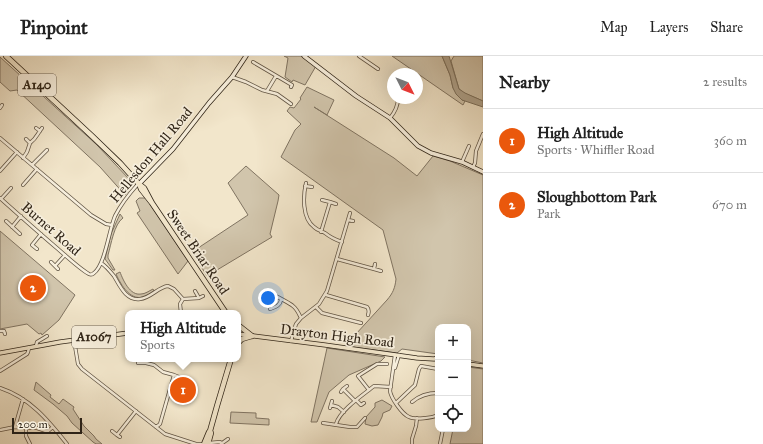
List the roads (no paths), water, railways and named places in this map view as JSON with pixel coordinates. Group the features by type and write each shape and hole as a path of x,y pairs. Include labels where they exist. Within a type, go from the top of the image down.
{"highway":[{"name":"Sweet Briar Road","path":"6,56 93,137 144,188 152,203 224,310"},
{"path":"241,327 252,336"},
{"path":"241,340 252,336"},
{"path":"206,444 211,434 210,431 230,362"}],"main road":[{"name":"A1067","path":"0,353 74,340 125,333"},
{"name":"Drayton High Road","path":"241,334 435,359"},
{"path":"471,364 483,366"}],"street":[{"name":"Hellesdon Hall Road","path":"89,274 94,274 101,263 112,225 121,205 170,152 232,77 246,56"},
{"path":"304,56 356,96 390,118 418,146 431,153 462,162 483,172"},
{"path":"359,56 378,69"},
{"path":"253,62 258,63 292,85"},
{"path":"267,91 276,76"},
{"path":"232,77 277,94 286,102 291,104"},
{"path":"390,118 398,104"},
{"path":"23,158 30,143 36,138 41,130 36,128"},
{"path":"473,167 475,163 476,151 483,134"},
{"path":"0,138 93,217 106,224 112,225"},
{"path":"26,139 30,143"},
{"path":"462,162 469,146"},
{"path":"32,165 40,159 47,150"},
{"path":"0,172 17,152"},
{"path":"23,185 37,169"},
{"path":"312,188 306,185 304,193 305,213 311,224 321,232 342,242"},
{"path":"1,199 11,188"},
{"name":"Burnet Road","path":"1,199 64,255 89,274"},
{"path":"322,200 336,204"},
{"path":"321,232 330,202"},
{"path":"291,341 294,327 301,318 316,307 326,295 350,213"},
{"path":"12,227 21,216"},
{"path":"348,220 353,221"},
{"path":"6,221 20,234"},
{"path":"30,248 41,234"},
{"path":"32,245 37,249"},
{"path":"55,266 64,255"},
{"path":"337,259 380,271"},
{"path":"51,262 58,269"},
{"path":"101,263 113,275 124,293 131,298 140,300 168,286 174,289 183,299"},
{"path":"374,269 375,264"},
{"path":"195,291 199,298"},
{"path":"326,295 367,307 369,311 368,315"},
{"path":"183,299 199,298 203,296"},
{"path":"265,301 275,296 292,305 301,318"},
{"path":"181,310 180,304 183,299"},
{"path":"270,309 281,304 281,300"},
{"path":"316,307 322,313 361,323"},
{"path":"0,331 4,330 5,334"},
{"path":"36,347 37,342 47,336"},
{"path":"74,340 77,360 80,367 165,434 196,444 201,444"},
{"path":"0,371 28,354 29,348"},
{"path":"397,355 391,395 408,417 435,417"},
{"path":"369,390 358,376 377,364 383,362 387,364"},
{"path":"138,363 154,365 163,372 179,377"},
{"path":"396,403 415,385 419,368 421,366 435,368"},
{"path":"156,427 160,424 174,375"},
{"path":"340,392 346,386"},
{"path":"336,424 339,418 355,401 374,386 391,387"},
{"path":"0,388 23,399 43,415 67,444"},
{"path":"344,389 361,406 364,403"},
{"path":"412,402 418,396 435,393"},
{"path":"15,426 23,399"},
{"path":"330,408 332,401"},
{"path":"331,405 338,407 344,412"},
{"path":"117,435 136,411"},
{"path":"323,423 357,427 362,424 365,418"},
{"path":"412,444 417,418"},
{"path":"0,430 15,426 38,428 48,431 53,427"},
{"path":"26,427 26,436 30,444"},
{"path":"112,431 120,438"},
{"path":"440,444 442,432"},
{"path":"206,444 222,443 228,439"}],"place":[{"name":"Sloughbottom Park","path":"33,288"},
{"name":"High Altitude","path":"183,390"}]}
